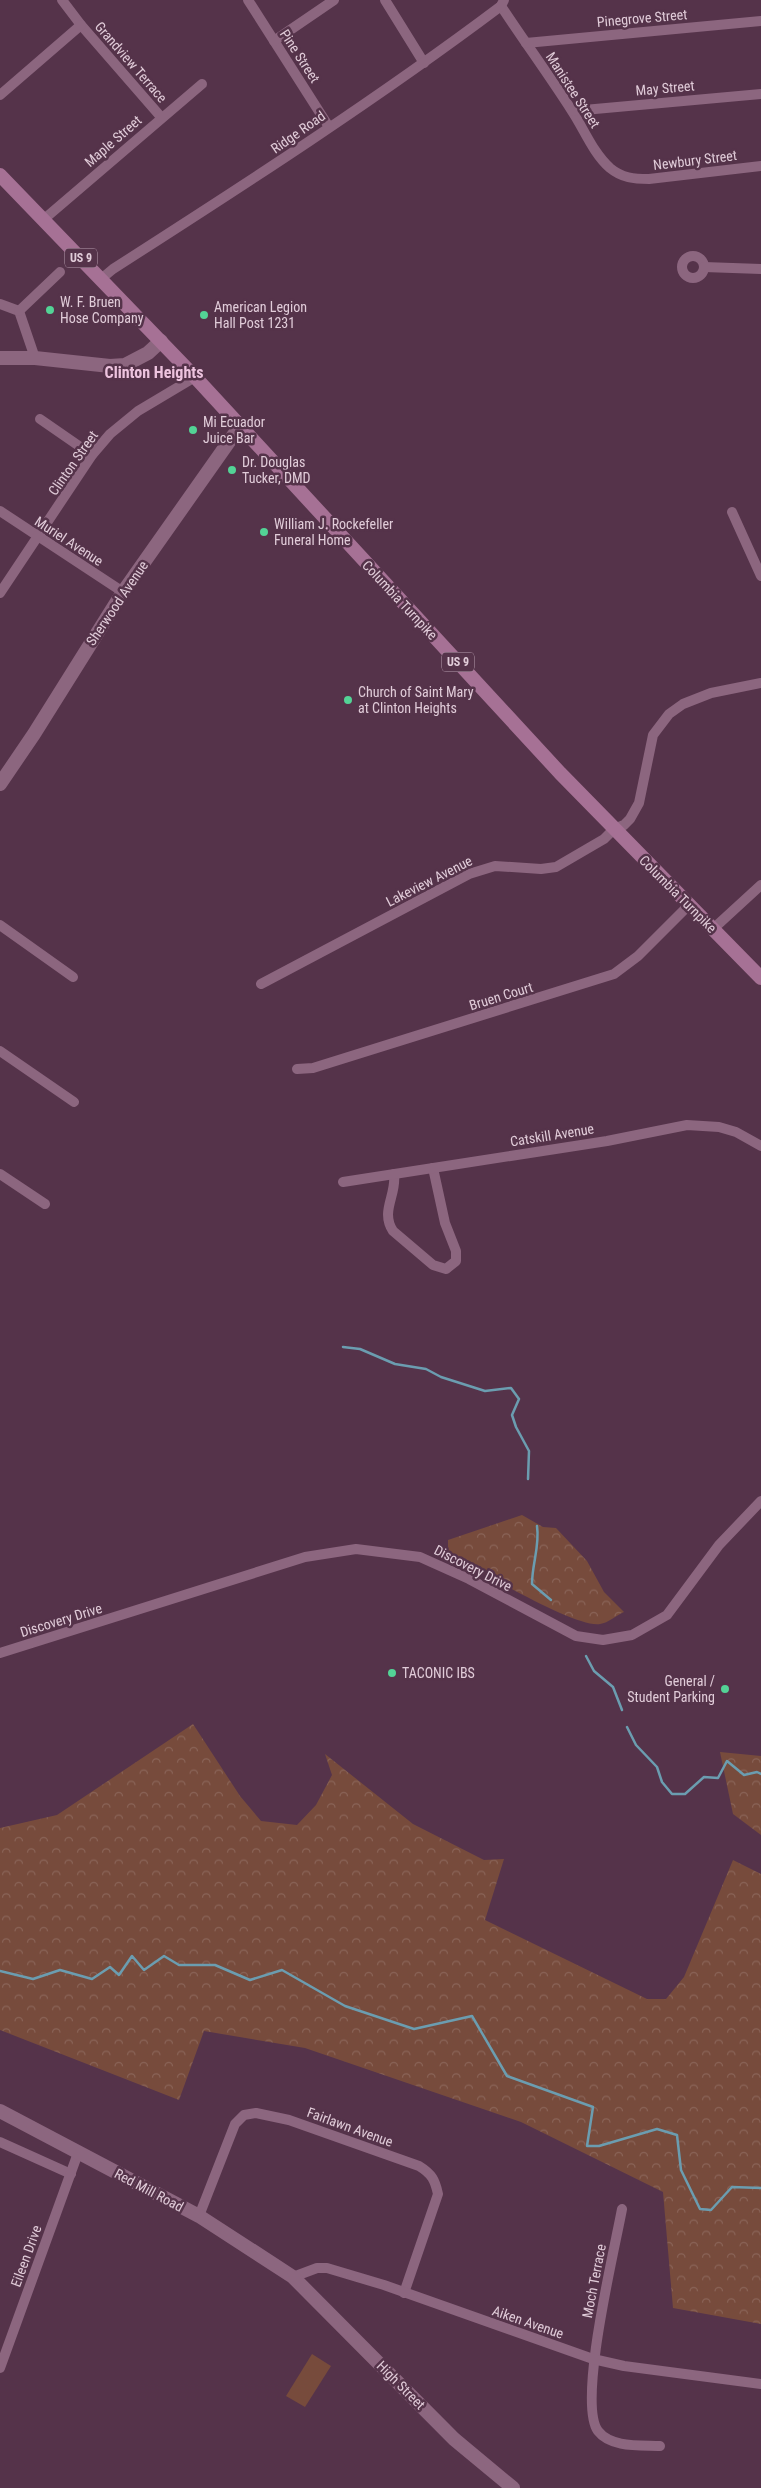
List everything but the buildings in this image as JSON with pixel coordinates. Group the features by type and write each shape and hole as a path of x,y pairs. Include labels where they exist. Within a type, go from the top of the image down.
{"main road":[{"name":"Columbia Turnpike","path":"0,175 195,377 614,829 761,978"}],"street":[{"name":"Grandview Terrace","path":"62,0 81,25 161,117"},
{"name":"Pine Street","path":"248,0 329,127"},
{"path":"274,41 334,0"},
{"path":"385,0 424,63"},
{"name":"Ridge Road","path":"101,279 113,269 424,63 503,3"},
{"name":"Manistee Street","path":"503,3 526,43 573,111 599,154 610,168 632,179"},
{"name":"Pinegrove Street","path":"526,43 761,21"},
{"path":"0,95 81,25"},
{"name":"Maple Street","path":"43,220 161,117 202,84"},
{"name":"May Street","path":"573,111 761,94"},
{"name":"Newbury Street","path":"632,179 761,166"},
{"path":"704,267 761,269"},
{"path":"18,311 60,272"},
{"path":"0,304 18,311 35,358"},
{"path":"0,358 35,358 110,366 125,365 148,353 161,341"},
{"name":"Clinton Street","path":"0,593 39,538 92,455 110,434 138,411 195,377"},
{"path":"40,419 92,455"},
{"name":"Sherwood Avenue","path":"0,784 34,734 123,592 240,426"},
{"name":"Muriel Avenue","path":"0,511 123,592"},
{"path":"732,512 760,570"},
{"name":"Lakeview Avenue","path":"261,984 470,874 495,866 541,869 556,867 604,839 614,829 624,825 630,819 639,803 653,735 669,714 683,704 711,692 761,684"},
{"path":"713,928 761,885"},
{"name":"Bruen Court","path":"297,1069 313,1068 614,974 638,956 689,905"},
{"path":"0,925 73,977"},
{"path":"0,1051 74,1102"},
{"name":"Catskill Avenue","path":"343,1182 607,1140 687,1125 719,1127 736,1132 761,1146"},
{"path":"394,1174 395,1180 388,1209 389,1225 394,1232 433,1266 446,1269 456,1261 456,1250 445,1223 433,1168"},
{"path":"0,1174 45,1204"},
{"name":"Discovery Drive","path":"0,1653 305,1557 356,1549 420,1557 469,1579 576,1636 603,1640 632,1635 667,1614 719,1545 761,1501"},
{"name":"Red Mill Road","path":"0,2110 199,2216 294,2277"},
{"name":"Fairlawn Avenue","path":"199,2216 235,2124 244,2115 256,2113 289,2120 419,2166 430,2173 435,2181 438,2194 404,2293"},
{"path":"0,2142 71,2174"},
{"name":"Eileen Drive","path":"0,2368 78,2153"},
{"name":"Moch Terrace","path":"622,2209 593,2359 593,2414 598,2431 613,2442 660,2446"},
{"name":"Aiken Avenue","path":"294,2277 317,2268 327,2268 384,2284 404,2293 593,2359 624,2366 761,2384"},
{"name":"High Street","path":"294,2277 454,2439 512,2488"}],"green space":[{"path":"522,1515 543,1527 556,1528 587,1561 604,1592 624,1612 600,1624 588,1623 570,1617 524,1596 448,1553 448,1540"},
{"path":"193,1724 240,1796 261,1821 297,1825 316,1805 332,1775 325,1754 413,1824 484,1860 504,1859 485,1920 647,1999 666,1999 684,1977 733,1860 761,1874 761,2324 673,2308 663,2192 521,2122 305,2048 204,2031 179,2100 0,2030 0,1828 57,1815"},
{"path":"720,1752 761,1756 761,1835 733,1814"},
{"path":"312,2354 331,2366 305,2407 286,2396"}],"waterway":[{"path":"343,1347 360,1349 395,1364 426,1369 441,1377 485,1391 511,1388 519,1399 512,1415 516,1427 529,1451 528,1479"},
{"path":"537,1526 538,1533 532,1584 551,1600"},
{"path":"586,1656 594,1671 613,1687 622,1710"},
{"path":"627,1727 636,1745 657,1767 662,1782 672,1794 685,1794 704,1777 718,1778 727,1761 744,1775 757,1772 761,1774"},
{"path":"0,1971 33,1979 60,1970 92,1979 110,1967 119,1975 132,1956 144,1970 164,1956 179,1965 215,1965 250,1980 282,1970 345,2006 414,2029 472,2016 507,2076 593,2107 587,2146 599,2146 657,2129 677,2135 681,2170 700,2209 711,2210 732,2187 761,2188"}],"place":[{"name":"W. F. Bruen Hose Company","path":"50,310"},
{"name":"American Legion Hall Post 1231","path":"204,315"},
{"name":"Mi Ecuador Juice Bar","path":"193,430"},
{"name":"Dr. Douglas Tucker, DMD","path":"232,470"},
{"name":"William J. Rockefeller Funeral Home","path":"264,532"},
{"name":"Church of Saint Mary at Clinton Heights","path":"348,700"},
{"name":"TACONIC IBS","path":"392,1673"},
{"name":"General / Student Parking","path":"725,1689"}],"district":[{"name":"Clinton Heights","path":"154,372"}]}
